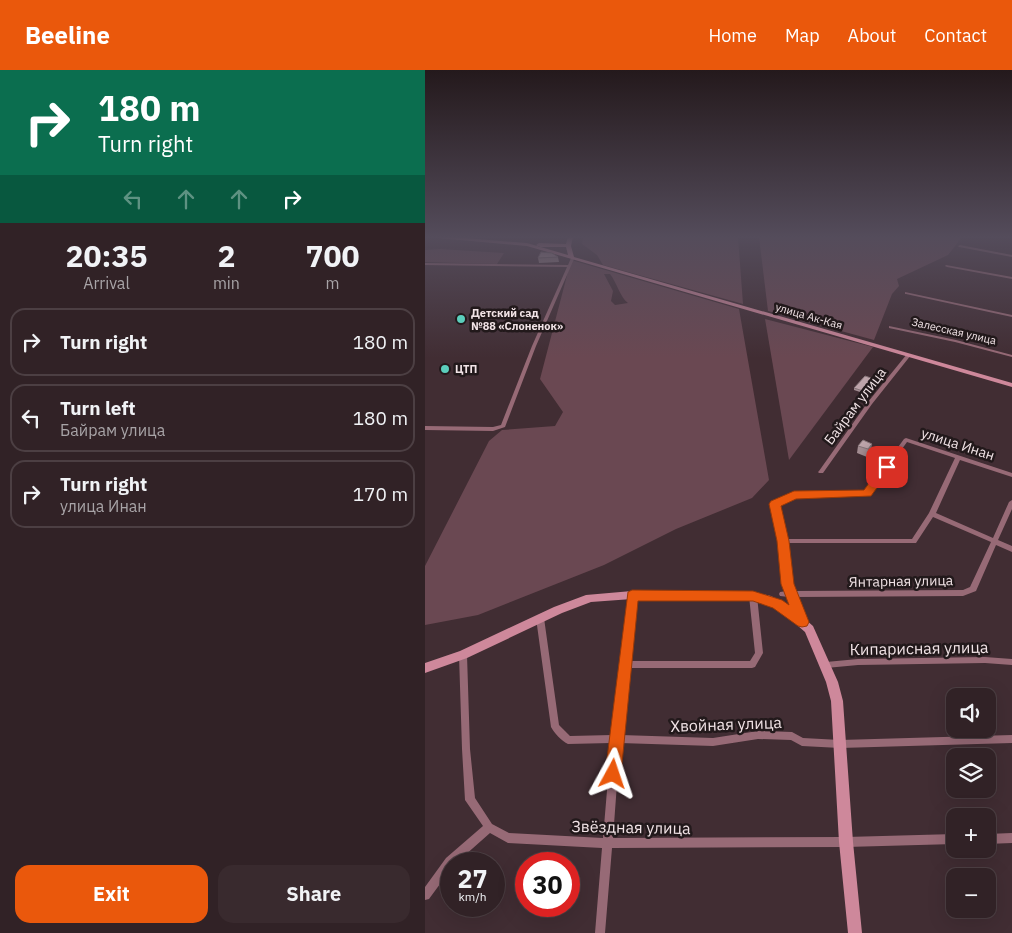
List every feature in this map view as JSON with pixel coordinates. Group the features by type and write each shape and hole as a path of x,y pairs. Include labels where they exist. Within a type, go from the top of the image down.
{"main road":[{"name":"улица Ак-Кая","path":"636,277 1012,385"},
{"path":"780,599 809,629 826,665 837,701 846,842 855,933"}],"street":[{"path":"425,428 493,430 503,426 563,277"},
{"path":"906,293 1012,316"},
{"name":"Залесская улица","path":"891,327 956,341 1012,356"},
{"name":"Байрам улица","path":"821,472 870,403 909,355"},
{"name":"улица Инан","path":"783,541 775,504 794,495 867,494 906,440 1012,475"},
{"path":"802,622 787,584 783,541 914,541 932,514 958,457"},
{"name":"Янтарная улица","path":"780,599 792,594 963,593 973,589 1012,502"},
{"path":"932,514 1012,548"},
{"path":"425,668 463,655 540,618 590,598 753,596 780,599 787,584"},
{"path":"600,933 616,739 632,596"},
{"path":"625,664 752,665 759,653 753,596"},
{"name":"Хвойная улица","path":"540,618 555,727 568,740 616,739 713,742 758,735 792,736 803,742 840,744 1012,739"},
{"name":"Звёздная улица","path":"463,655 466,749 470,800 489,826 508,838 608,844 946,840"},
{"name":"Кипарисная улица","path":"826,665 858,662 985,660 1011,664"},
{"path":"425,895 450,862 489,826"},
{"path":"996,839 1012,838"}],"shaded area":[{"path":"567,277 606,277 613,291 611,301 615,305 628,303 612,277 630,277 739,309 769,480 752,498 676,529 604,565 478,615 425,625 425,566 489,441 502,430 555,426 563,412 540,379"},
{"path":"647,277 741,277 743,304"},
{"path":"764,277 901,277 897,279 899,286 892,294 874,340 768,311"},
{"path":"765,319 873,347 789,460"}],"building":[{"path":"865,376 874,379 863,391 854,388"},
{"path":"863,440 872,444 868,449 858,446"}],"place":[{"name":"Детский сад №88 «Слоненок»","path":"461,319"},
{"name":"ЦТП","path":"445,369"}],"route":[{"path":"613,774 632,596 753,596 767,599 777,604 802,622 787,584 783,541 775,504 794,495 867,494 887,467"}]}
